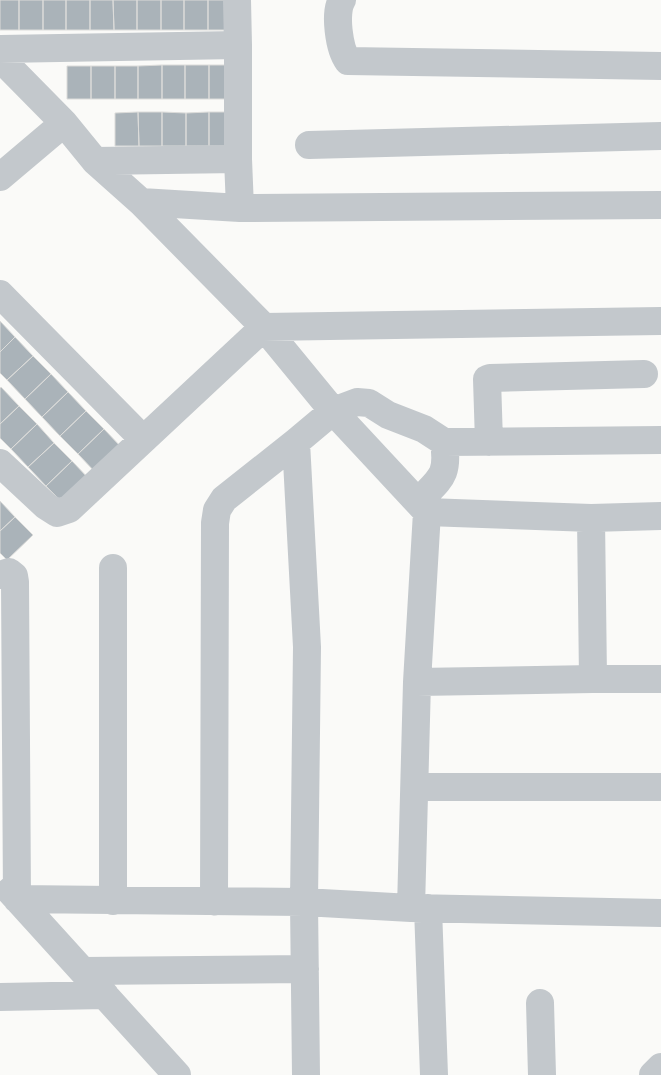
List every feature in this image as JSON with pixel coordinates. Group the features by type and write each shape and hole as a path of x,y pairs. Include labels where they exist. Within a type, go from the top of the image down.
{"street":[{"path":"237,0 240,208"},
{"path":"342,0 338,10 341,48 348,61 661,66"},
{"path":"0,49 238,45"},
{"path":"0,58 64,123 95,161 141,202 264,327 333,411 423,507 591,518 661,516"},
{"path":"0,177 64,123"},
{"path":"309,145 661,136"},
{"path":"95,161 238,158"},
{"path":"141,202 240,208 661,205"},
{"path":"0,294 144,439"},
{"path":"0,463 46,506 57,513 69,509 264,327 661,322"},
{"path":"489,442 487,379 644,374"},
{"path":"214,902 214,523 217,510 224,499 333,411 357,402 369,403 388,415 424,429 444,442 661,440"},
{"path":"296,442 307,647 304,902 306,1075"},
{"path":"434,1075 419,908 415,787 423,507 441,479 446,461 444,442"},
{"path":"591,518 592,679"},
{"path":"113,568 113,901"},
{"path":"0,575 9,572 14,576 15,582 17,900"},
{"path":"417,682 661,679"},
{"path":"415,787 661,787"},
{"path":"0,878 17,900 177,1075"},
{"path":"17,900 304,902 419,908 661,913"},
{"path":"83,971 305,969"},
{"path":"0,998 105,995"},
{"path":"540,1003 542,1075"}],"building":[{"path":"0,0 19,0 19,30 0,30"},
{"path":"19,0 43,0 43,30 19,30"},
{"path":"43,0 66,0 66,30 43,30"},
{"path":"66,0 90,0 90,30 66,30"},
{"path":"90,0 113,0 114,30 90,30"},
{"path":"113,0 137,0 137,30 114,30"},
{"path":"137,0 161,0 161,30 137,30"},
{"path":"161,0 184,0 184,30 161,30"},
{"path":"184,0 208,0 208,30 184,30"},
{"path":"208,0 231,0 231,30 208,30"},
{"path":"162,65 162,99 138,99 138,66"},
{"path":"162,65 185,65 185,99 162,99"},
{"path":"185,65 209,65 209,99 185,99"},
{"path":"209,65 232,65 233,99 209,99"},
{"path":"67,66 91,66 91,99 67,99"},
{"path":"91,66 115,66 115,99 91,99"},
{"path":"115,66 138,66 138,99 115,99"},
{"path":"138,112 162,112 162,146 139,146"},
{"path":"138,112 139,146 115,146 115,113"},
{"path":"162,112 186,113 186,146 162,146"},
{"path":"209,112 209,146 186,146 186,113"},
{"path":"209,112 233,112 233,146 209,146"},
{"path":"0,321 15,337 0,352"},
{"path":"15,337 33,356 7,380 0,373 0,352"},
{"path":"33,356 51,374 25,399 7,380"},
{"path":"51,374 68,392 42,417 25,399"},
{"path":"0,388 19,406 0,424"},
{"path":"68,392 86,411 60,436 42,417"},
{"path":"19,406 37,424 11,449 0,438 0,424"},
{"path":"86,411 104,429 78,454 60,436"},
{"path":"37,424 54,443 28,467 11,449"},
{"path":"104,429 122,448 96,473 78,454"},
{"path":"54,443 72,461 46,486 28,467"},
{"path":"72,461 90,480 64,504 46,486"},
{"path":"0,501 15,517 0,531"},
{"path":"15,517 33,535 7,560 0,553 0,531"}]}
